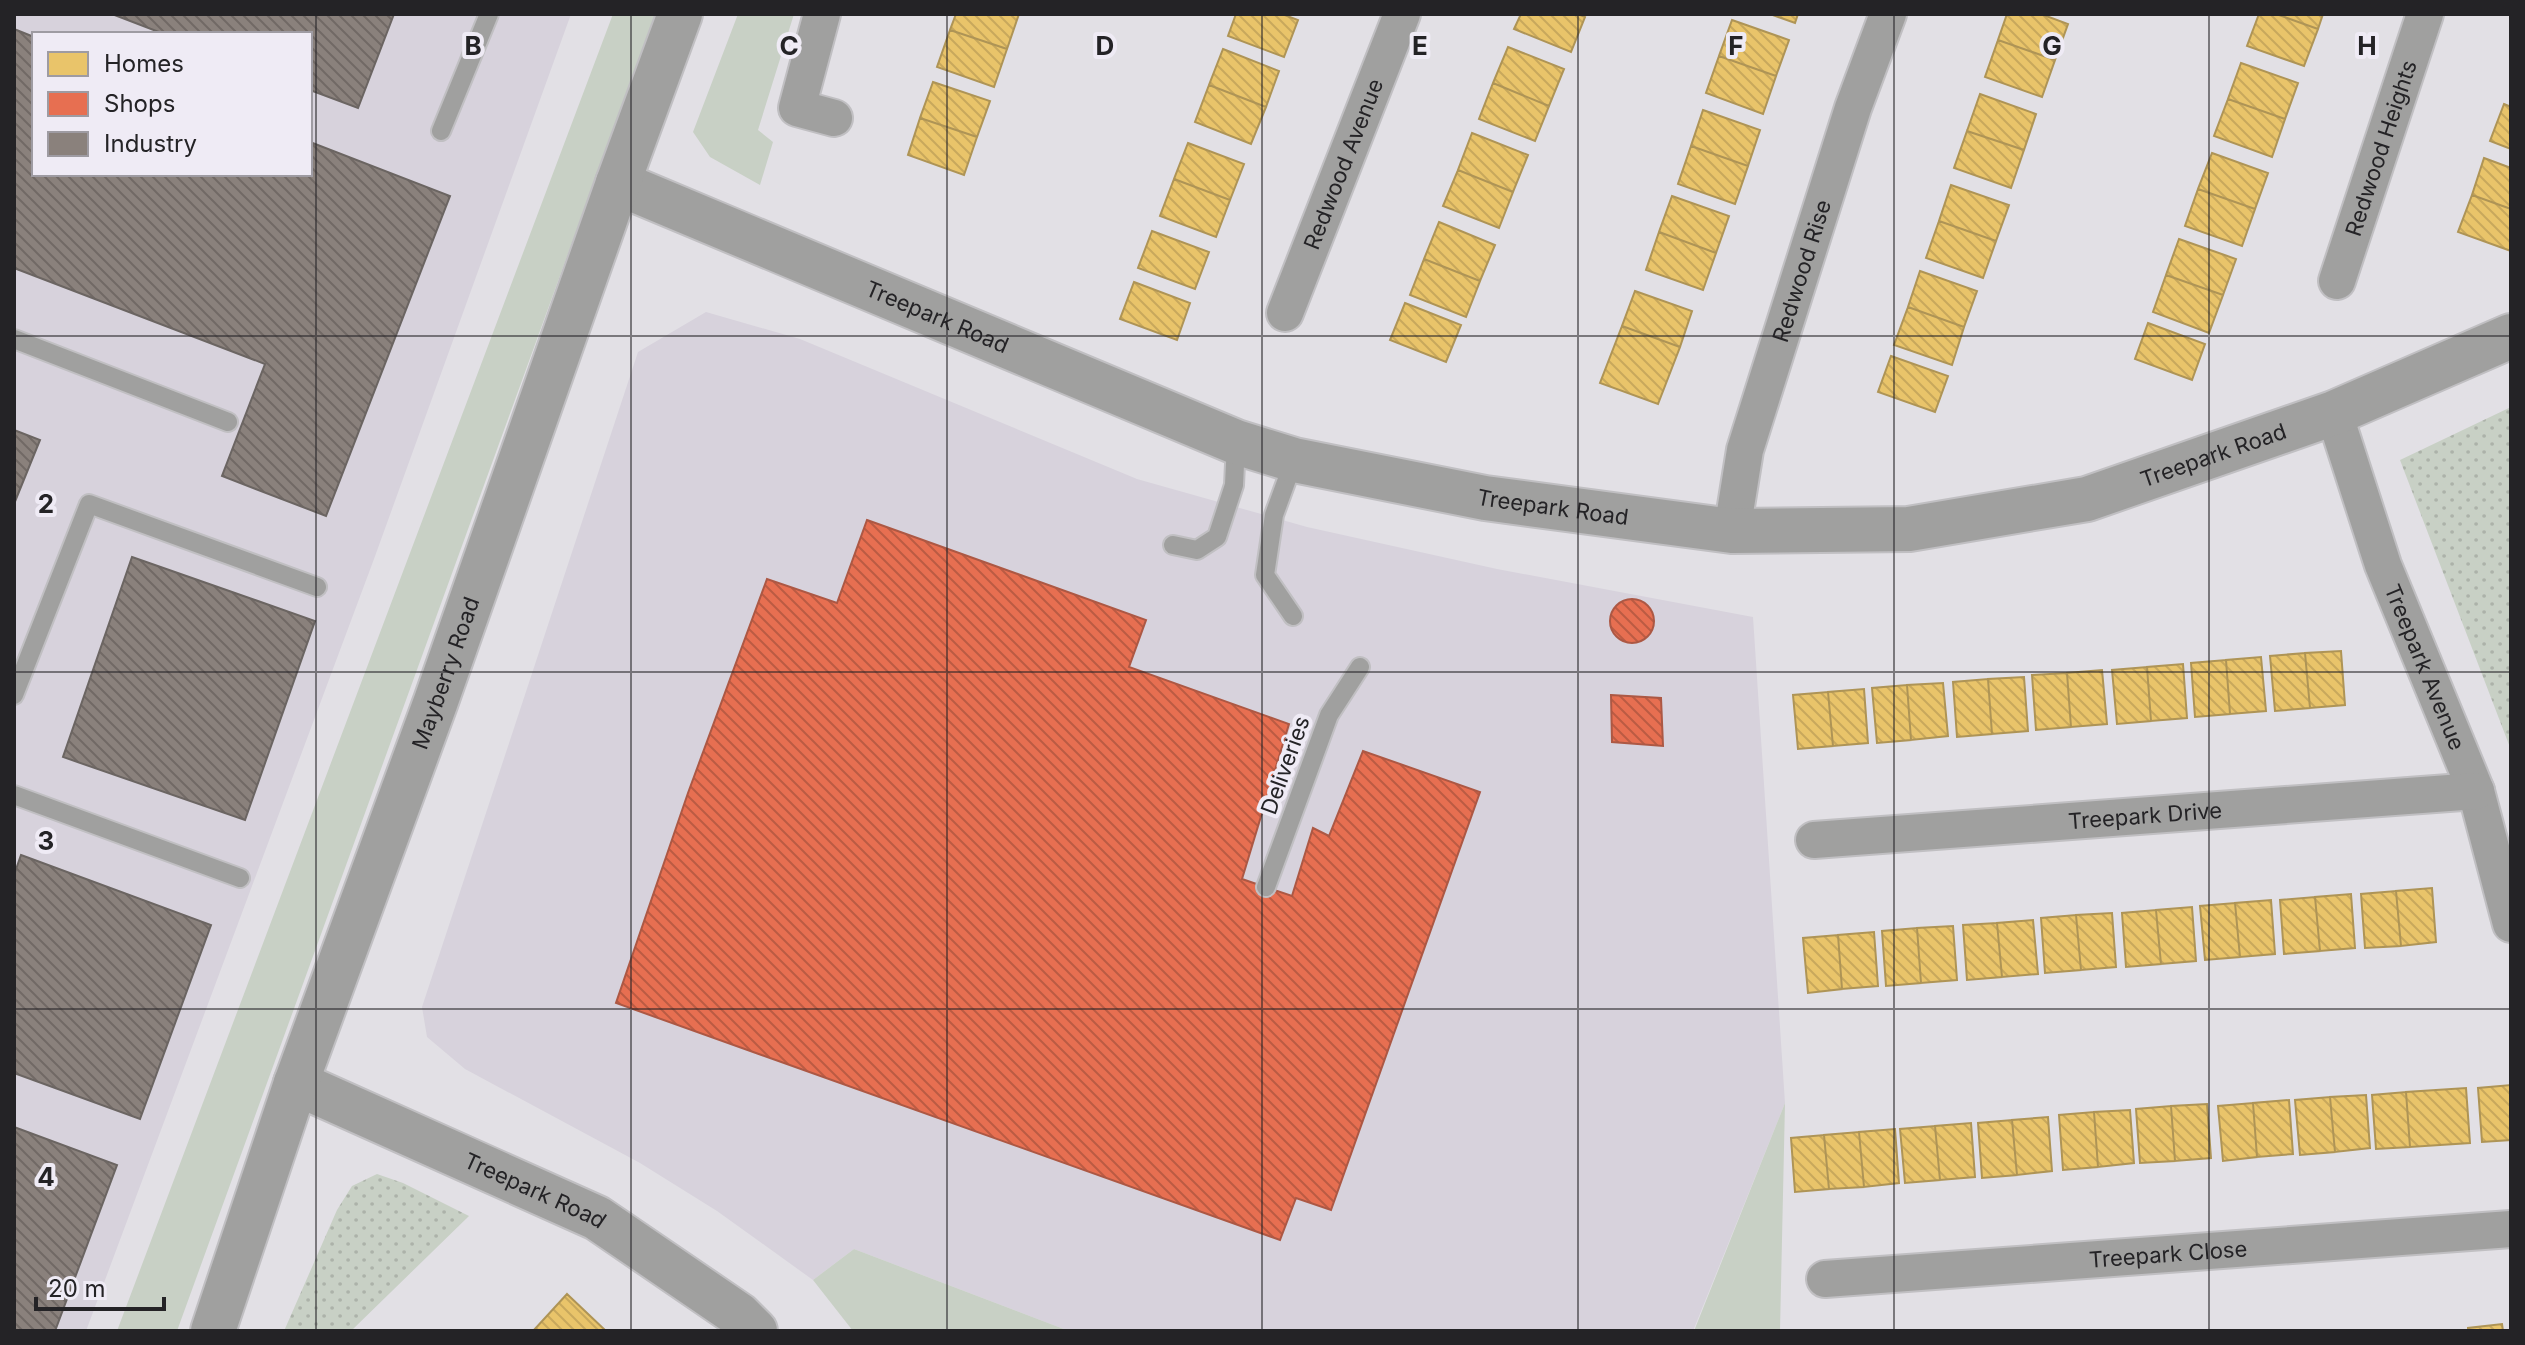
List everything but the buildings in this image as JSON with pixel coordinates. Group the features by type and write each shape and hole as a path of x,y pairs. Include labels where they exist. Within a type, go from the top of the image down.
{"street":[{"name":"Mayberry Road","path":"213,1331 296,1083 431,716 680,14"},
{"path":"822,14 797,108 834,118"},
{"name":"Redwood Avenue","path":"1285,313 1402,14"},
{"name":"Redwood Rise","path":"1732,531 1745,450 1853,108 1888,14"},
{"name":"Redwood Heights","path":"2337,281 2425,14"},
{"name":"Treepark Road","path":"618,183 1236,442 1294,460 1485,498 1732,531 1909,529 2087,499 2334,413 2511,336"},
{"name":"Treepark Avenue","path":"2334,413 2383,565 2476,791 2511,924"},
{"name":"Treepark Drive","path":"1814,840 2476,791"},
{"name":"Treepark Road","path":"296,1083 597,1218 739,1315 755,1331"},
{"name":"Treepark Close","path":"1825,1279 2511,1229"}],"lane":[{"path":"441,131 489,14"},
{"path":"14,339 228,422"},
{"path":"1173,545 1197,550 1217,537 1234,485 1236,442"},
{"path":"1293,616 1265,575 1274,515 1294,460"},
{"path":"14,695 89,504 317,587"},
{"name":"Deliveries","path":"1266,887 1329,715 1360,667"},
{"path":"14,795 240,878"}],"shaded area":[{"path":"14,14 571,14 374,559 86,1331 14,1331"},
{"path":"613,14 655,14 177,1331 117,1331"},
{"path":"738,14 794,14 758,130 773,142 760,185 710,157 693,132"},
{"path":"706,312 800,339 1137,479 1307,527 1497,569 1753,617 1785,1103 1693,1331 1069,1331 854,1249 813,1280 717,1211 640,1163 465,1069 427,1037 422,1007 638,352"},
{"path":"2511,407 2511,750 2400,460"},
{"path":"1785,1103 1780,1331 1694,1331"},
{"path":"377,1174 403,1183 469,1216 351,1331 284,1331 337,1210 352,1186"},
{"path":"854,1249 1069,1331 853,1331 813,1280"}]}
